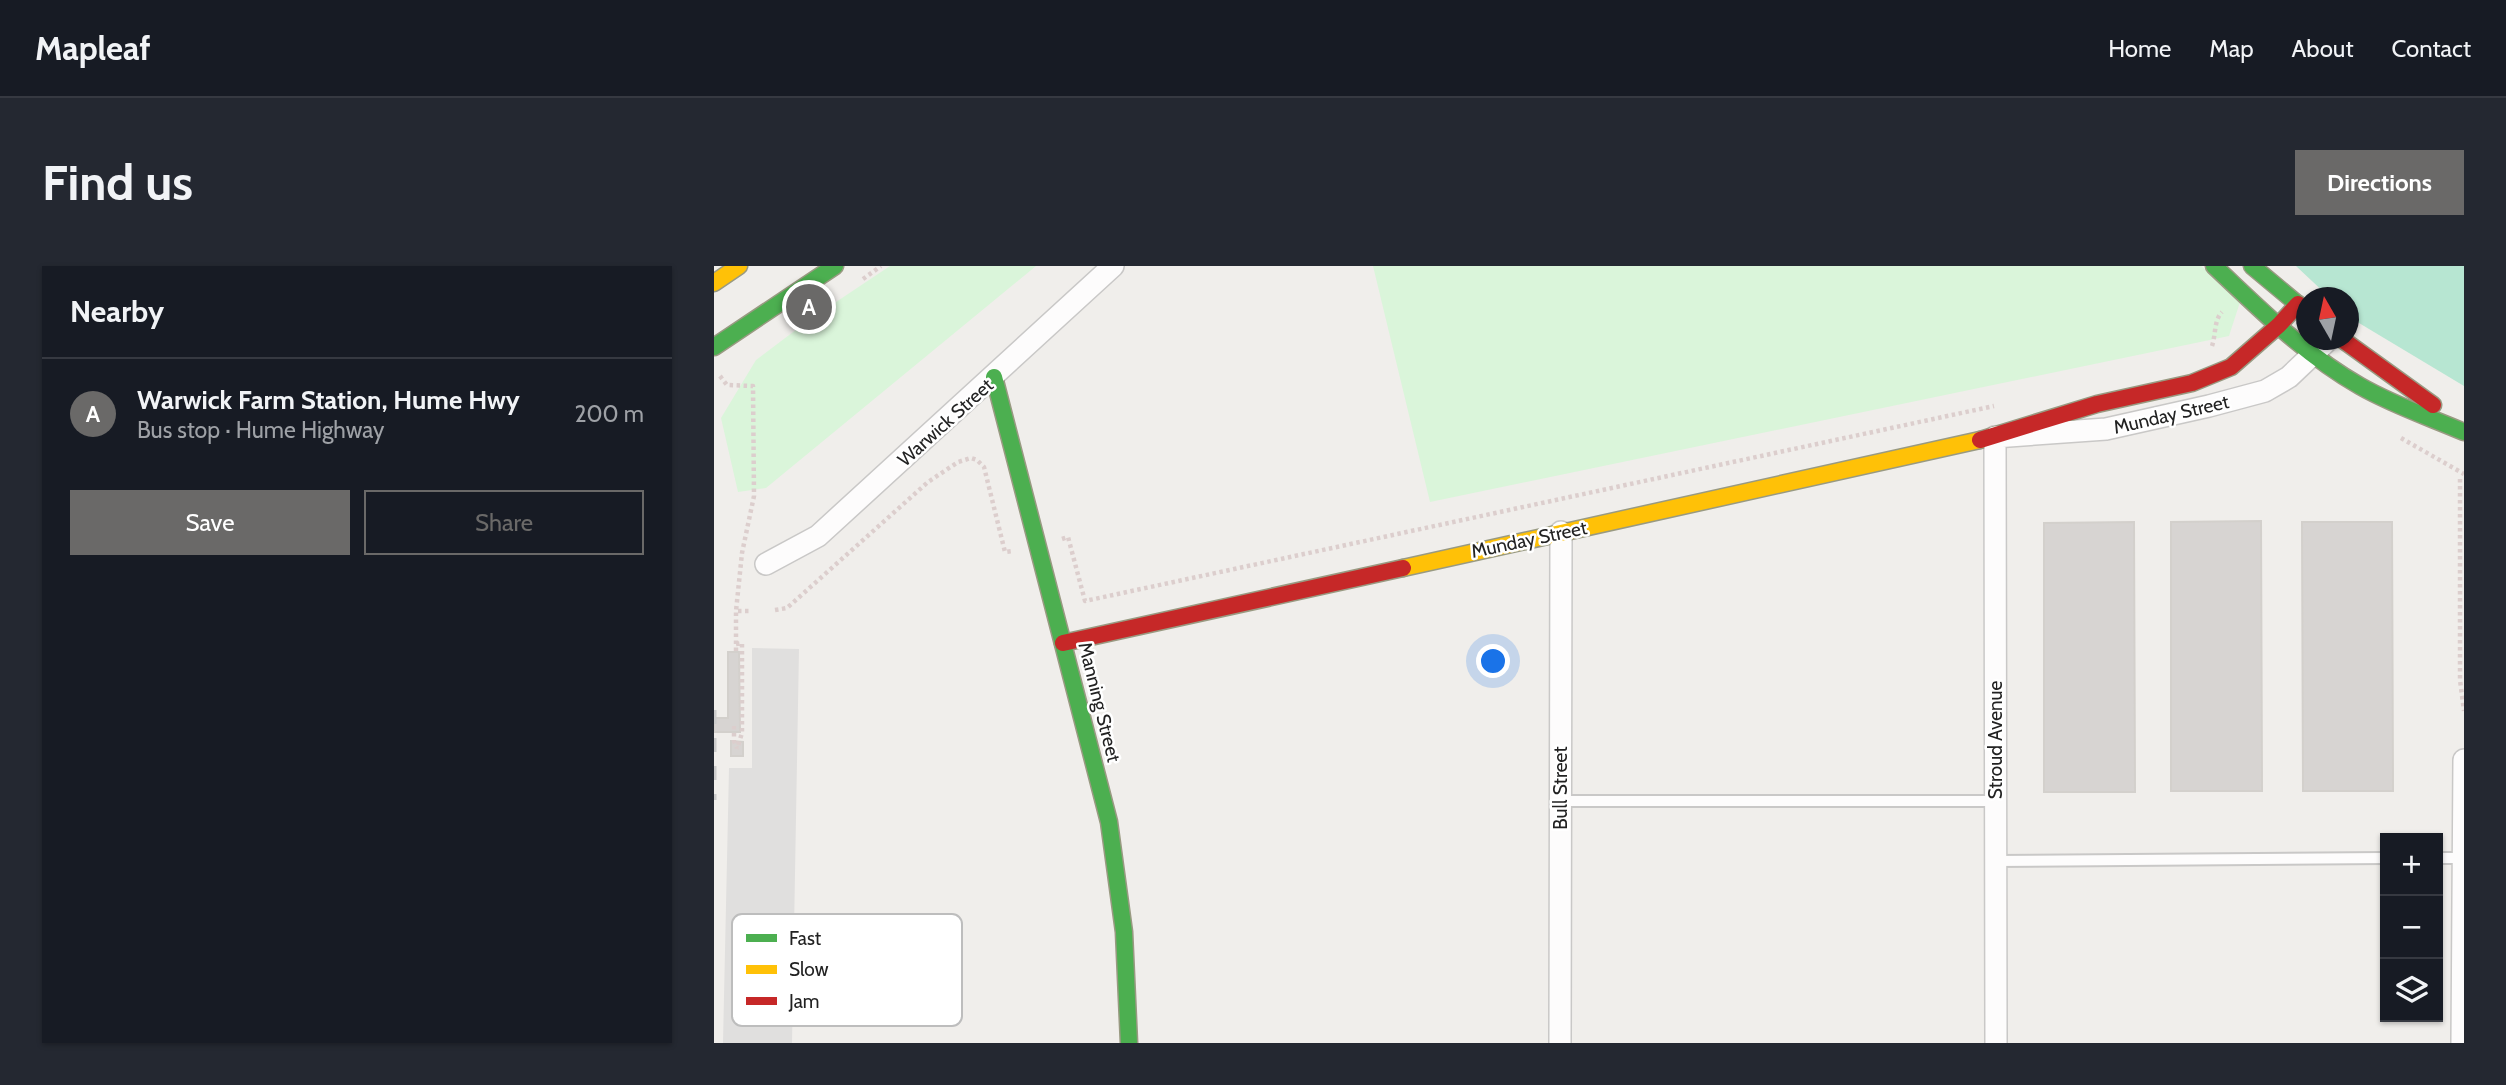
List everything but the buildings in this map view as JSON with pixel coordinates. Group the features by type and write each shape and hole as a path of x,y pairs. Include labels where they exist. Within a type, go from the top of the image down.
{"main road":[{"path":"714,283 739,266"},
{"path":"714,347 835,266"},
{"path":"2214,266 2279,325 2296,334"},
{"path":"2252,266 2296,302"},
{"name":"Munday Street","path":"1063,643 1995,437 2097,404 2192,383 2231,368 2296,312"},
{"path":"2324,350 2361,386 2464,430"},
{"path":"2356,350 2464,430"},
{"name":"Manning Street","path":"994,377 1109,822 1120,887 1127,964 1129,1043"}],"street":[{"name":"Warwick Street","path":"766,564 818,536 1114,266"},
{"name":"Munday Street","path":"1995,437 2106,429 2265,391 2289,377 2318,350"},
{"name":"Stroud Avenue","path":"1995,437 1996,1043"},
{"name":"Bull Street","path":"1560,1043 1561,532"},
{"path":"2462,1043 2464,760"}],"lane":[{"path":"1559,801 1995,801"},
{"path":"1995,861 2380,858"},
{"path":"2443,858 2462,858"}],"path":[{"path":"2211,349 2216,335 2217,317"},
{"path":"720,375 727,385 753,386 754,496 742,553 736,611 736,651"},
{"path":"1068,537 1085,601 2001,404"},
{"path":"775,610 786,608 919,491 963,459 977,460 984,467 1005,552"},
{"path":"2460,479 2460,680 2464,711"},
{"path":"736,611 751,611"},
{"path":"734,726 737,749 742,733 742,643 736,644"}],"green space":[{"path":"890,266 1036,266 766,488 738,492 721,418 756,360 809,320"},
{"path":"1373,266 2201,266 2241,299 2229,336 1430,502"},
{"path":"2296,266 2464,266 2464,386 2359,323 2359,287 2318,287"}],"shaded area":[{"path":"752,648 799,649 794,914 732,914 732,1026 792,1026 792,1043 723,1043 729,768 752,768"}],"railway":[{"path":"714,710 714,800"}],"traffic: fast":[{"path":"714,347 835,266"},
{"path":"2214,266 2284,330 2340,374 2385,399 2464,432"},
{"path":"2252,266 2296,303"},
{"path":"994,377 1109,822 1124,932 1129,1043"}],"traffic: slow":[{"path":"714,283 739,266"},
{"path":"1403,568 1980,440"}],"traffic: jam":[{"path":"1980,440 2097,404 2192,383 2231,367 2279,325 2296,306"},
{"path":"2357,350 2433,405"},
{"path":"1063,643 1403,568"}],"place":[{"name":"Warwick Farm Station, Hume Hwy","path":"809,307"}]}
